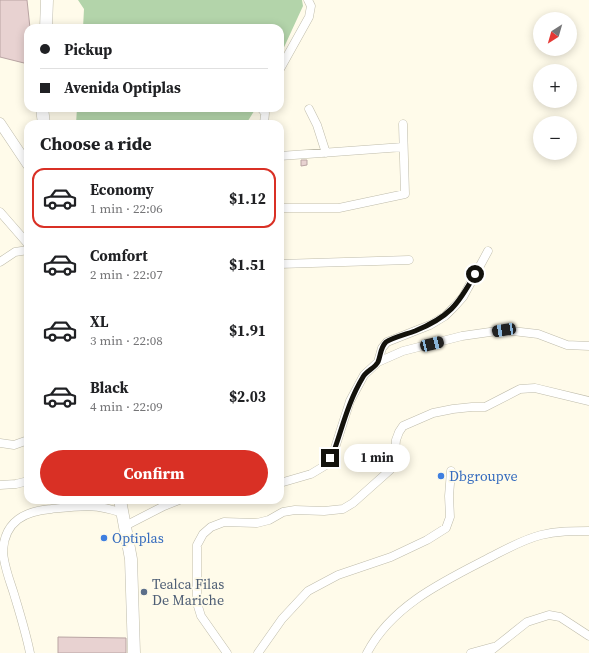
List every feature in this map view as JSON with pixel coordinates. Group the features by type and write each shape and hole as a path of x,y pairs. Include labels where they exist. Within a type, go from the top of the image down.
{"main road":[{"path":"46,24 47,0"},
{"path":"121,504 131,559 134,653"}],"street":[{"path":"284,62 309,17 311,6 308,0"},
{"path":"309,109 317,125 326,153"},
{"path":"0,123 24,159"},
{"path":"284,208 340,208 405,194 403,124"},
{"path":"284,156 403,147"},
{"path":"0,212 24,239"},
{"path":"0,262 15,252 24,251"},
{"path":"378,362 382,348 387,342 430,325 445,316 454,308 463,297 488,251"},
{"path":"284,264 409,260"},
{"path":"284,482 311,474 326,465 334,451 350,401 364,375 378,362 403,351 462,336 504,330 538,334 567,345 589,346"},
{"path":"228,653 201,616 197,603 198,545 203,534 211,527 224,522 257,523 269,520 283,512 295,510 324,511 343,509 353,503 390,470 394,461 396,440 403,426 434,413 459,408 485,407 520,389 535,388 589,401"},
{"path":"0,443 14,445 24,443"},
{"path":"258,653 282,619 308,591 338,575 391,557 427,540 446,528 450,517 449,496 451,471"},
{"path":"0,485 24,482"},
{"path":"125,526 169,504"},
{"path":"30,653 6,568 3,551 6,537 14,522 24,515 36,510 85,506 107,508 122,513"},
{"path":"367,653 380,631 402,610 442,582 513,545 540,535 565,531 589,531"},
{"path":"488,653 527,622 548,615 560,617 589,636"},
{"path":"471,653 495,646"}],"green space":[{"path":"78,0 302,0 303,6 284,47 284,24 83,24 84,9"},
{"path":"77,112 254,112 248,120 76,120"}],"building":[{"path":"0,0 27,0 30,24 24,24 24,63 0,57"},
{"path":"301,160 307,160 307,165 301,166"},
{"path":"58,637 126,638 126,653 58,653"}],"place":[{"name":"Dbgroupve","path":"441,476"},
{"name":"Optiplas","path":"104,538"},
{"name":"Tealca Filas De Mariche","path":"144,592"}],"route":[{"path":"330,458 334,451 350,401 364,375 378,362 378,357 382,348 387,342 430,325 445,316 463,297 475,274"}]}
